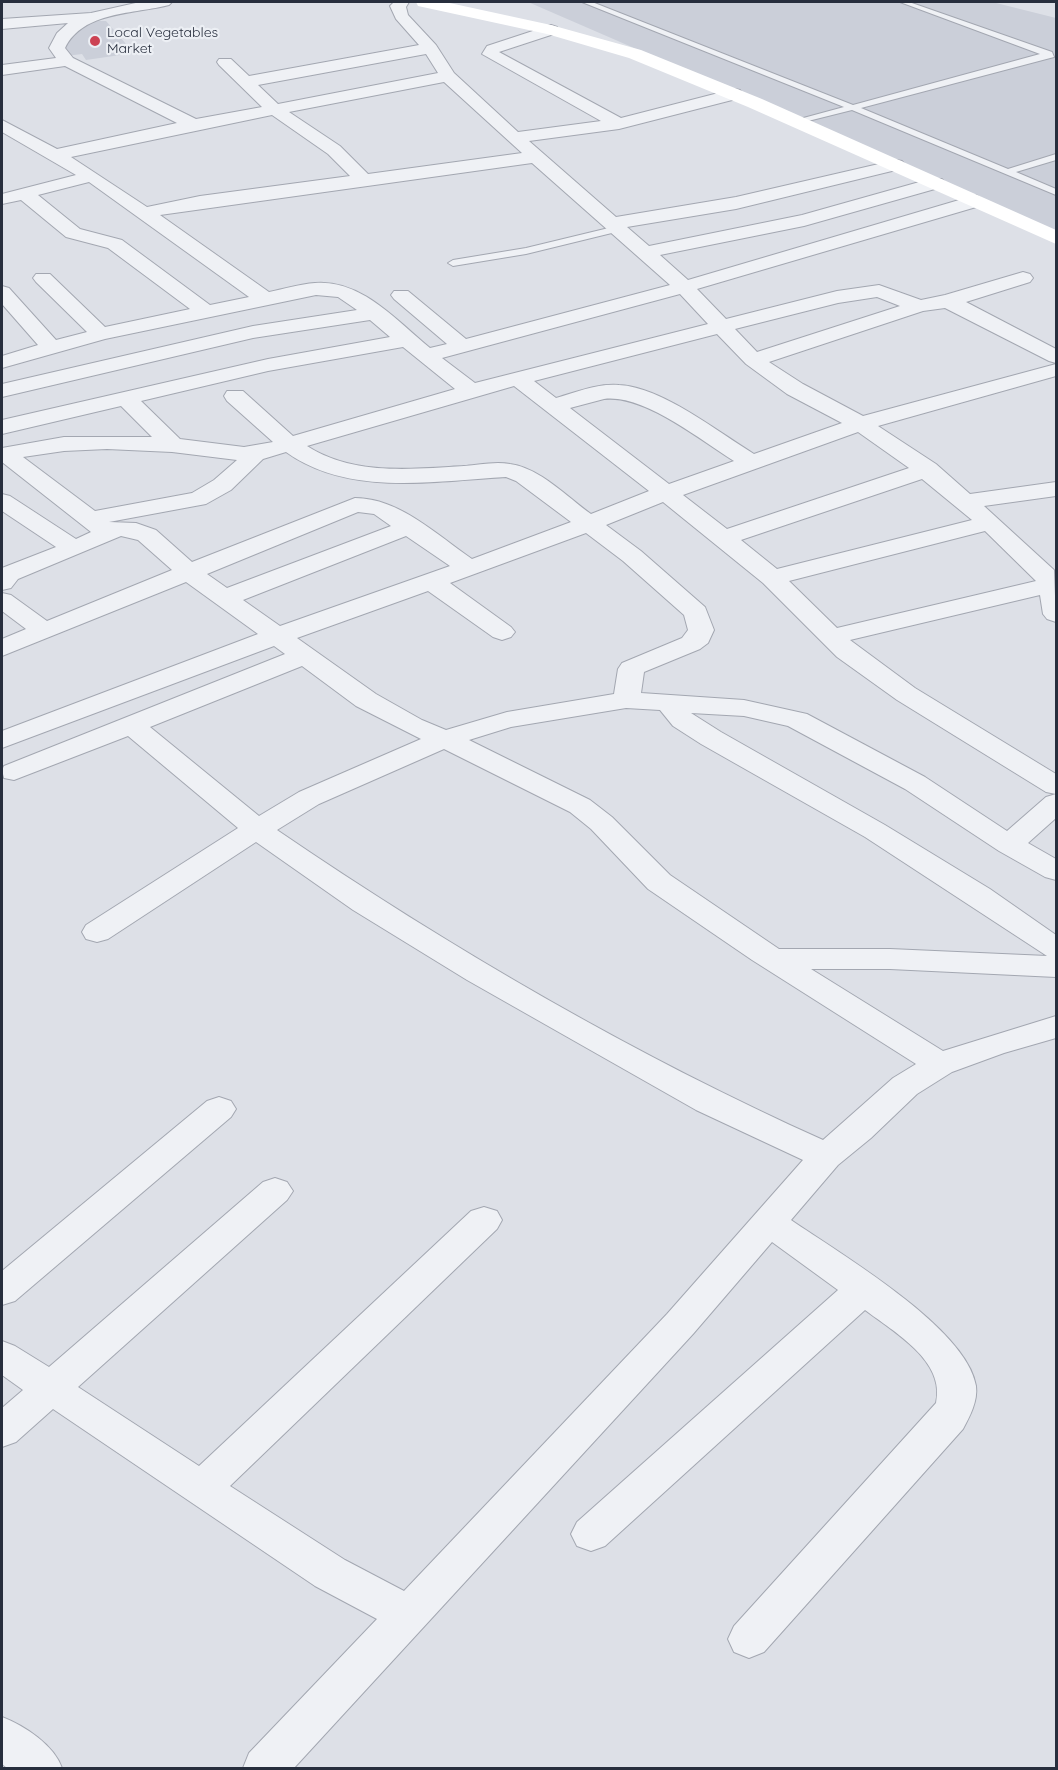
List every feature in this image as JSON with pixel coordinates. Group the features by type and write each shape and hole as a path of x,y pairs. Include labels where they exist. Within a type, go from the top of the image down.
{"main road":[{"path":"424,2 551,30 635,54 799,122 1056,238"}],"street":[{"path":"2,24 92,17 164,2"},
{"path":"402,2 398,6 401,16 430,48 448,76 513,138 684,287 753,360 795,389 860,424 928,469 990,523 1042,570 1051,585 1056,614"},
{"path":"62,55 60,38 73,26 92,17"},
{"path":"551,30 493,49 490,54 619,124"},
{"path":"246,82 430,48"},
{"path":"24,50 62,55 194,125"},
{"path":"2,70 62,55"},
{"path":"225,62 274,109 334,150 364,180"},
{"path":"55,155 194,125 448,76"},
{"path":"513,138 619,124 734,94"},
{"path":"2,125 92,176 265,299"},
{"path":"143,213 200,202 534,156"},
{"path":"614,226 736,203 896,165"},
{"path":"9,196 92,176"},
{"path":"645,253 736,232 804,220 936,183"},
{"path":"9,196 73,233 115,244 205,311"},
{"path":"428,355 684,287 976,201"},
{"path":"43,278 101,334"},
{"path":"753,360 919,306 948,301 1023,278"},
{"path":"2,362 101,334 205,311 316,290 342,291 375,313 471,391"},
{"path":"3,455 68,443 173,445 230,454 255,454 471,391 862,292 879,291 919,306"},
{"path":"2,292 52,348"},
{"path":"401,295 462,346"},
{"path":"948,301 1056,357"},
{"path":"2,391 263,330 375,313"},
{"path":"2,427 268,364 407,339"},
{"path":"2,740 103,699 469,568 751,462 860,424 1056,370"},
{"path":"518,379 724,538 772,578 831,637 906,694 1056,786"},
{"path":"554,406 609,391 624,391 663,410 751,462"},
{"path":"235,396 291,445 324,465 344,472 387,474 508,470 537,484 632,556 696,612 700,630 699,638 689,646 648,660 630,669 626,700"},
{"path":"127,399 173,445"},
{"path":"4,576 73,548 97,527 211,494 222,488 255,454"},
{"path":"3,455 97,527 136,530 147,535 189,572 366,700 412,726 514,771 598,817 656,879 696,909 940,1064"},
{"path":"724,538 928,469"},
{"path":"966,502 1056,489"},
{"path":"2,501 73,548"},
{"path":"2,648 355,505 368,505 382,509 469,568"},
{"path":"772,578 990,523"},
{"path":"225,598 409,527"},
{"path":"430,581 502,632"},
{"path":"831,637 1051,585"},
{"path":"2,600 45,631"},
{"path":"15,772 304,656"},
{"path":"98,932 208,859 309,798 445,739 507,720 626,700 744,708 797,720 915,783 1009,845 1056,871"},
{"path":"669,704 683,720 711,738 875,831 979,896 1056,949"},
{"path":"131,725 258,830 364,903 478,973 708,1102 826,1156"},
{"path":"1009,845 1056,802"},
{"path":"775,959 890,959 1056,967"},
{"path":"265,1768 410,1615 770,1223 826,1156 860,1130 905,1086 940,1064 992,1045 1056,1028"},
{"path":"2,1291 219,1109"},
{"path":"2,1431 274,1191"},
{"path":"201,1489 484,1220"},
{"path":"749,1639 942,1427 958,1402 956,1380 946,1360 918,1331 864,1289 770,1223"},
{"path":"591,1534 864,1289"},
{"path":"2,1356 51,1386 201,1489 330,1573 410,1615"},
{"path":"2,1737 40,1768"}],"lane":[{"path":"586,2 852,107 1056,192"},
{"path":"903,2 1053,56"},
{"path":"799,122 1053,56"},
{"path":"1007,172 1056,157"},
{"path":"453,262 526,251 614,226"}],"shaded area":[{"path":"528,2 992,2 1056,18 1056,231"},
{"name":"Local Vegetables Market","path":"106,21 134,53 86,60 82,54 66,56 63,43 90,22"}],"place":[{"name":"Local Vegetables Market","path":"95,41"}]}
